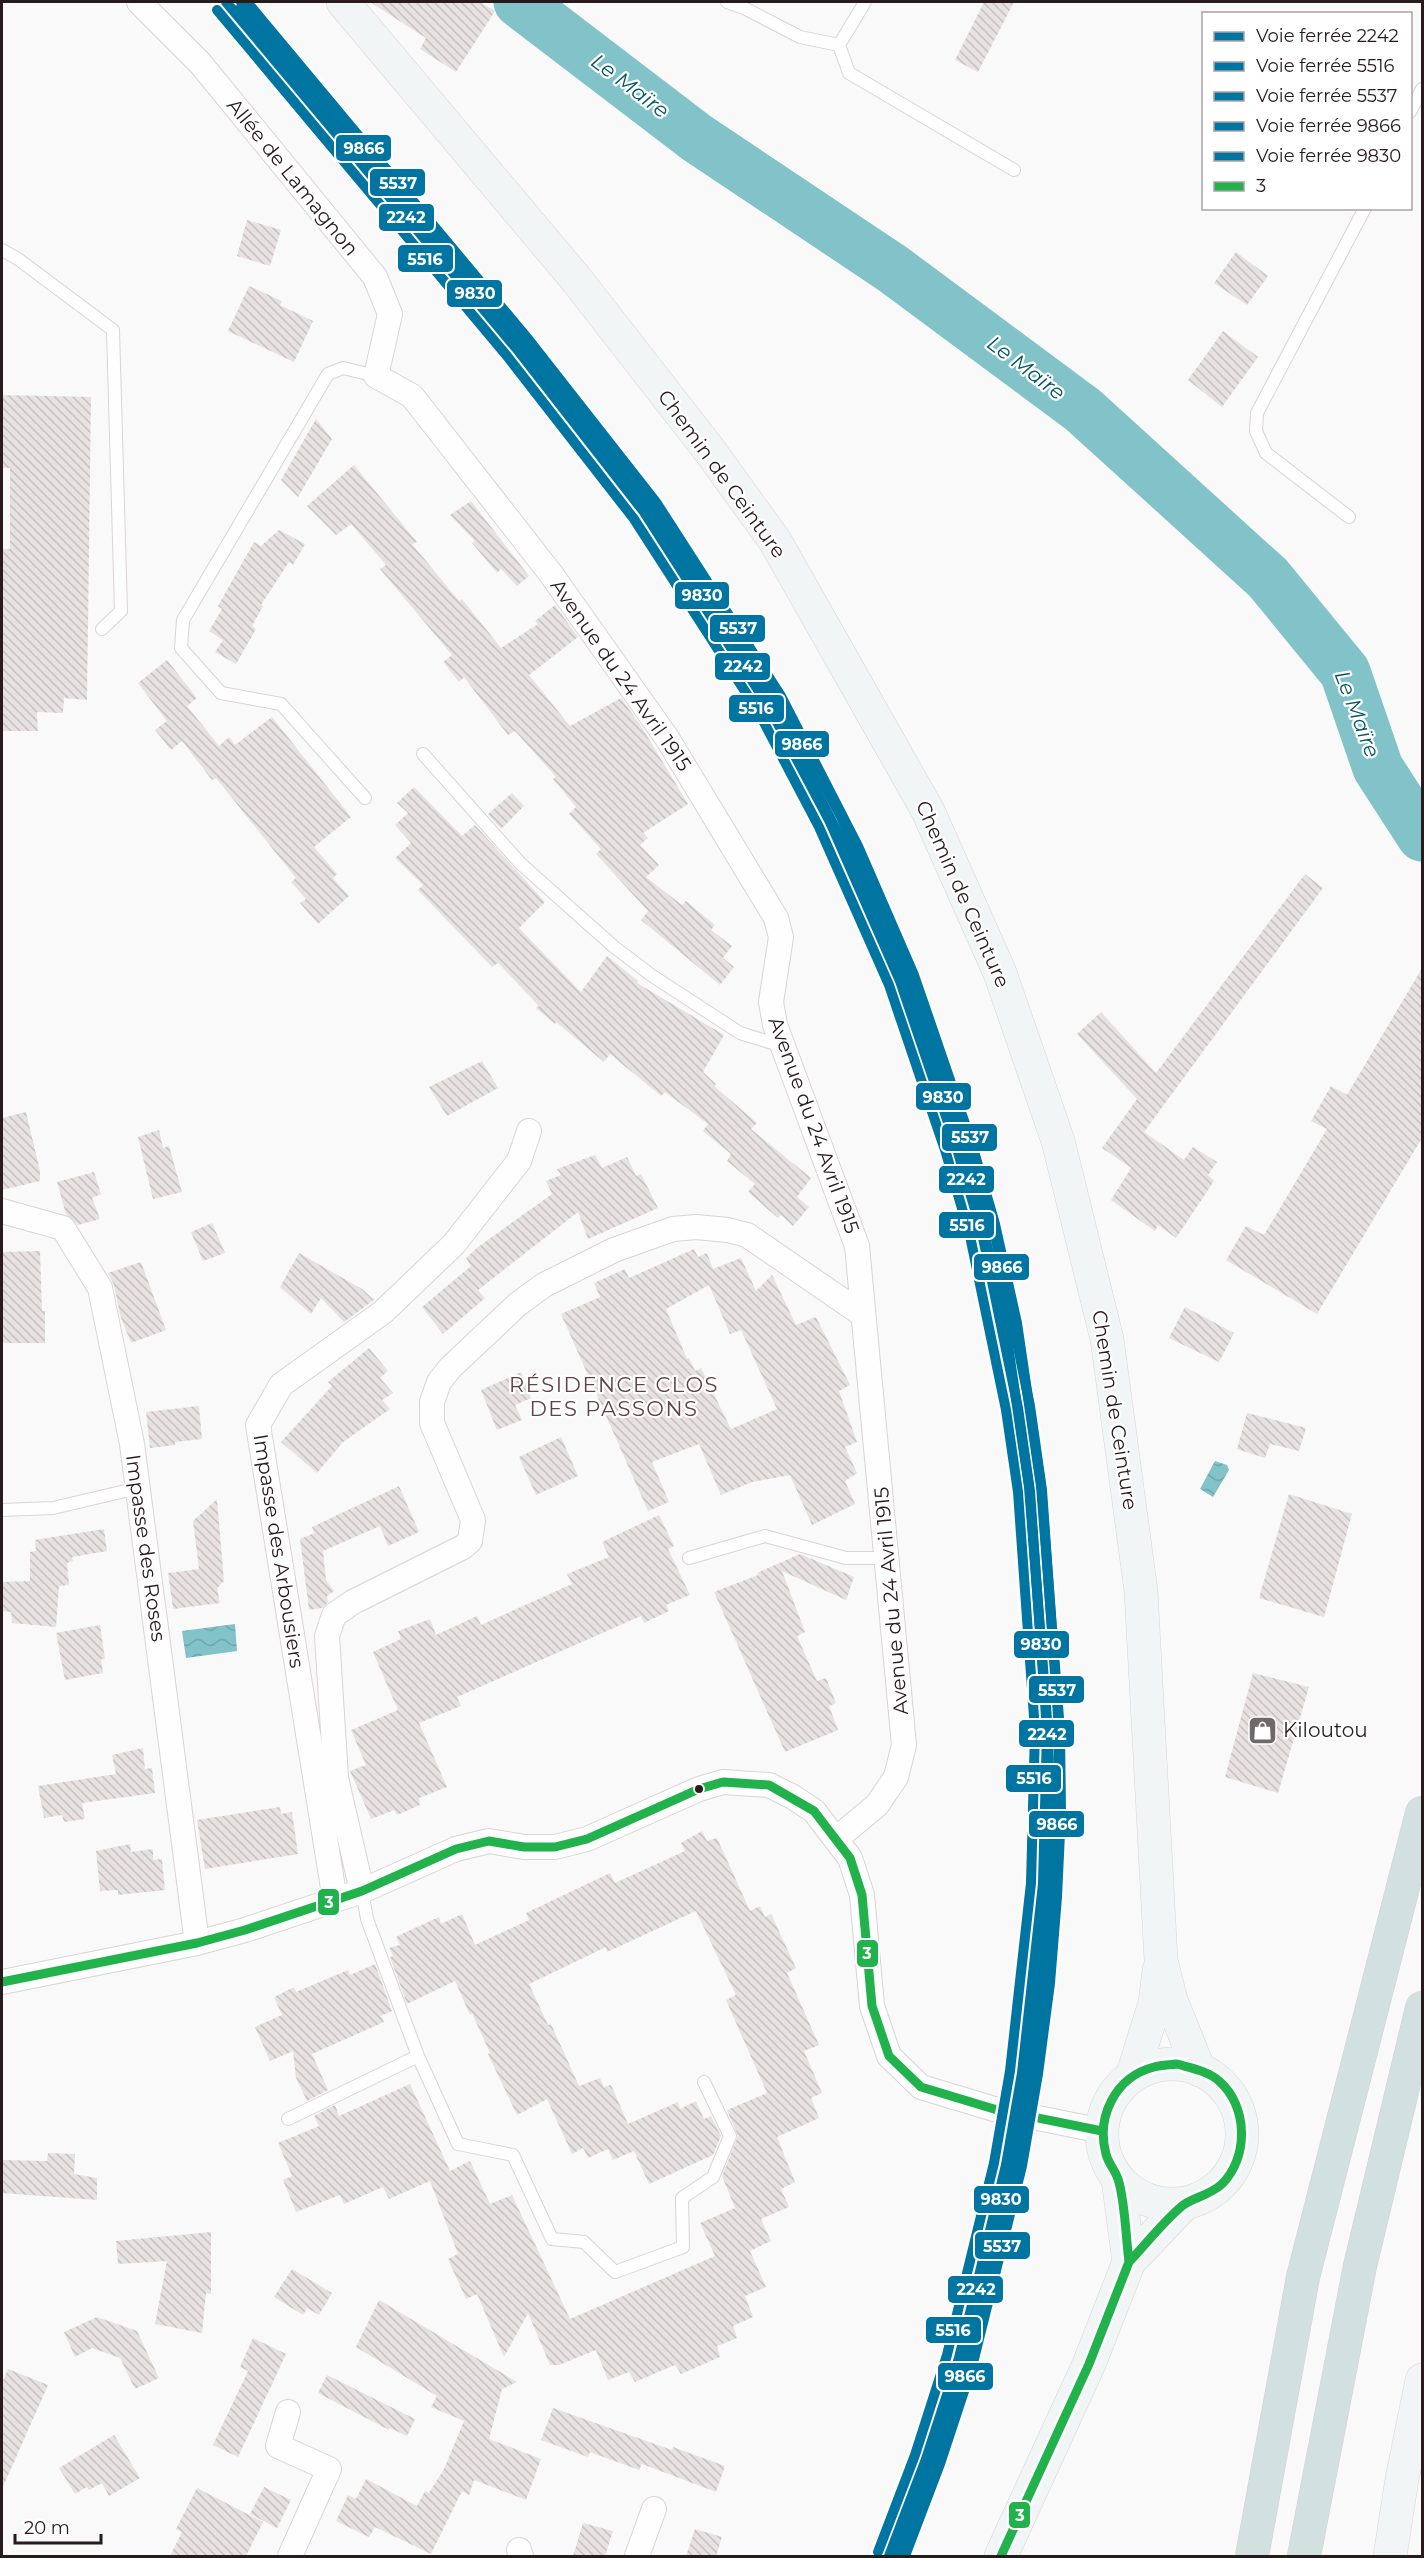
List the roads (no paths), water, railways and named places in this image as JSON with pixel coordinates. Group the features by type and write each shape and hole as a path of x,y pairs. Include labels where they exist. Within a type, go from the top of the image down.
{"highway":[{"path":"1252,2556 1303,2277 1422,1813"},
{"path":"1304,2556 1360,2266 1422,2008"}],"main road":[{"name":"Chemin de Ceinture","path":"343,2 576,279 710,451 775,541 928,811 1000,973 1058,1142 1107,1339 1141,1591 1161,1960 1171,2000 1199,2070"},
{"name":"Chemin de Ceinture","path":"1132,2077 1155,2003 1161,1960"},
{"path":"1118,2179 1137,2195 1160,2204 1184,2204 1206,2196 1223,2183 1236,2164 1242,2143 1241,2120 1233,2099 1219,2081 1199,2070 1177,2064 1153,2067 1132,2077 1118,2090 1107,2106 1102,2131 1106,2156 1118,2179 1129,2262"},
{"path":"1000,2556 1089,2364 1129,2262 1184,2204"},
{"path":"1389,2556 1422,2380"}],"street":[{"name":"Allée de Lamagnon","path":"139,2 200,63 375,278 390,314 376,376"},
{"name":"Avenue du 24 Avril 1915","path":"376,376 412,396 551,574 667,738 776,918 782,937 771,1002 775,1025 857,1246 904,1745 896,1777 877,1804 836,1839"},
{"name":"Impasse des Arbousiers","path":"335,1900 258,1425 281,1385 382,1312 454,1244 519,1161 529,1131"},
{"name":"Impasse des Roses","path":"2,1211 63,1228 100,1288 132,1444 197,1943"},
{"path":"362,1891 336,1778 327,1636 334,1616 352,1602 464,1547 470,1541 473,1520 432,1423 432,1402 439,1382 450,1368 518,1304 544,1285 614,1250 673,1229 728,1230 747,1235 862,1314"},
{"path":"2,1982 197,1943 245,1930 362,1891 456,1849 489,1841 524,1846 555,1846 587,1839 699,1789 723,1782 769,1785 814,1811 850,1858 862,1895 872,2006 889,2056 921,2087 994,2109 1102,2131"},
{"path":"288,2412 278,2446 329,2469 290,2556"},
{"path":"638,2556 654,2509"}],"lane":[{"path":"727,2 744,8 800,37 839,45"},
{"path":"839,45 865,2"},
{"path":"839,45 849,73 1014,170"},
{"path":"1412,108 1422,89"},
{"path":"1349,517 1266,453 1256,431 1257,413 1364,210"},
{"path":"2,250 18,259 113,330 121,611 102,629"},
{"path":"365,798 281,704 221,693 181,648 183,620 328,374 343,368 376,376"},
{"path":"423,754 521,864 613,946 651,975 740,1032 783,1046"},
{"path":"2,1510 54,1508 138,1488"},
{"path":"689,1558 765,1536 846,1558 887,1558"},
{"path":"362,1891 367,1919 418,2056 458,2144 513,2156 552,2239 584,2242 615,2272 682,2247 682,2198 713,2177 730,2136 704,2082"},
{"path":"288,2119 418,2056"}],"water":[{"path":"1215,1461 1227,1465 1229,1470 1213,1497 1200,1489"},
{"path":"235,1624 237,1651 186,1658 182,1631"}],"waterway":[{"name":"Le Maïre","path":"519,2 697,138 893,269 1083,410 1268,578 1345,672 1378,768 1422,836"}],"rail line":[{"name":"2242","path":"226,2 516,348 644,512 769,707 830,822 900,981 957,1149 982,1233 1018,1408 1030,1491 1047,1731 1043,1884 1022,2073 1006,2165 959,2358 926,2459 889,2556"},
{"name":"9866","path":"241,2 525,340 653,505 779,701 841,817 911,976 994,1230 1030,1406 1042,1490 1059,1730 1055,1885 1034,2075 1018,2168 970,2362 937,2463 902,2556"},
{"name":"5537","path":"247,2 529,340 656,502 781,696 858,846 914,975 971,1141 995,1224 1017,1323 1041,1486 1060,1731 1061,1812 1057,1897 1050,1983 1038,2074 1022,2166 972,2367 940,2464 905,2556"},
{"name":"5516","path":"217,10 507,356 634,519 759,713 819,827 889,985 946,1153 970,1236 1006,1410 1018,1492 1035,1731 1031,1883 1010,2071 994,2163 947,2355 915,2455 878,2552"},
{"name":"9830","path":"238,10 520,348 646,509 771,702 847,851 903,979 960,1145 983,1227 1005,1325 1029,1487 1048,1732 1049,1812 1045,1896 1038,1982 1026,2072 1010,2164 960,2364 929,2460 894,2552"}],"place":[{"name":"Kiloutou","path":"1262,1730"}],"district":[{"name":"RÉSIDENCE CLOS DES PASSONS","path":"614,1397"}]}
